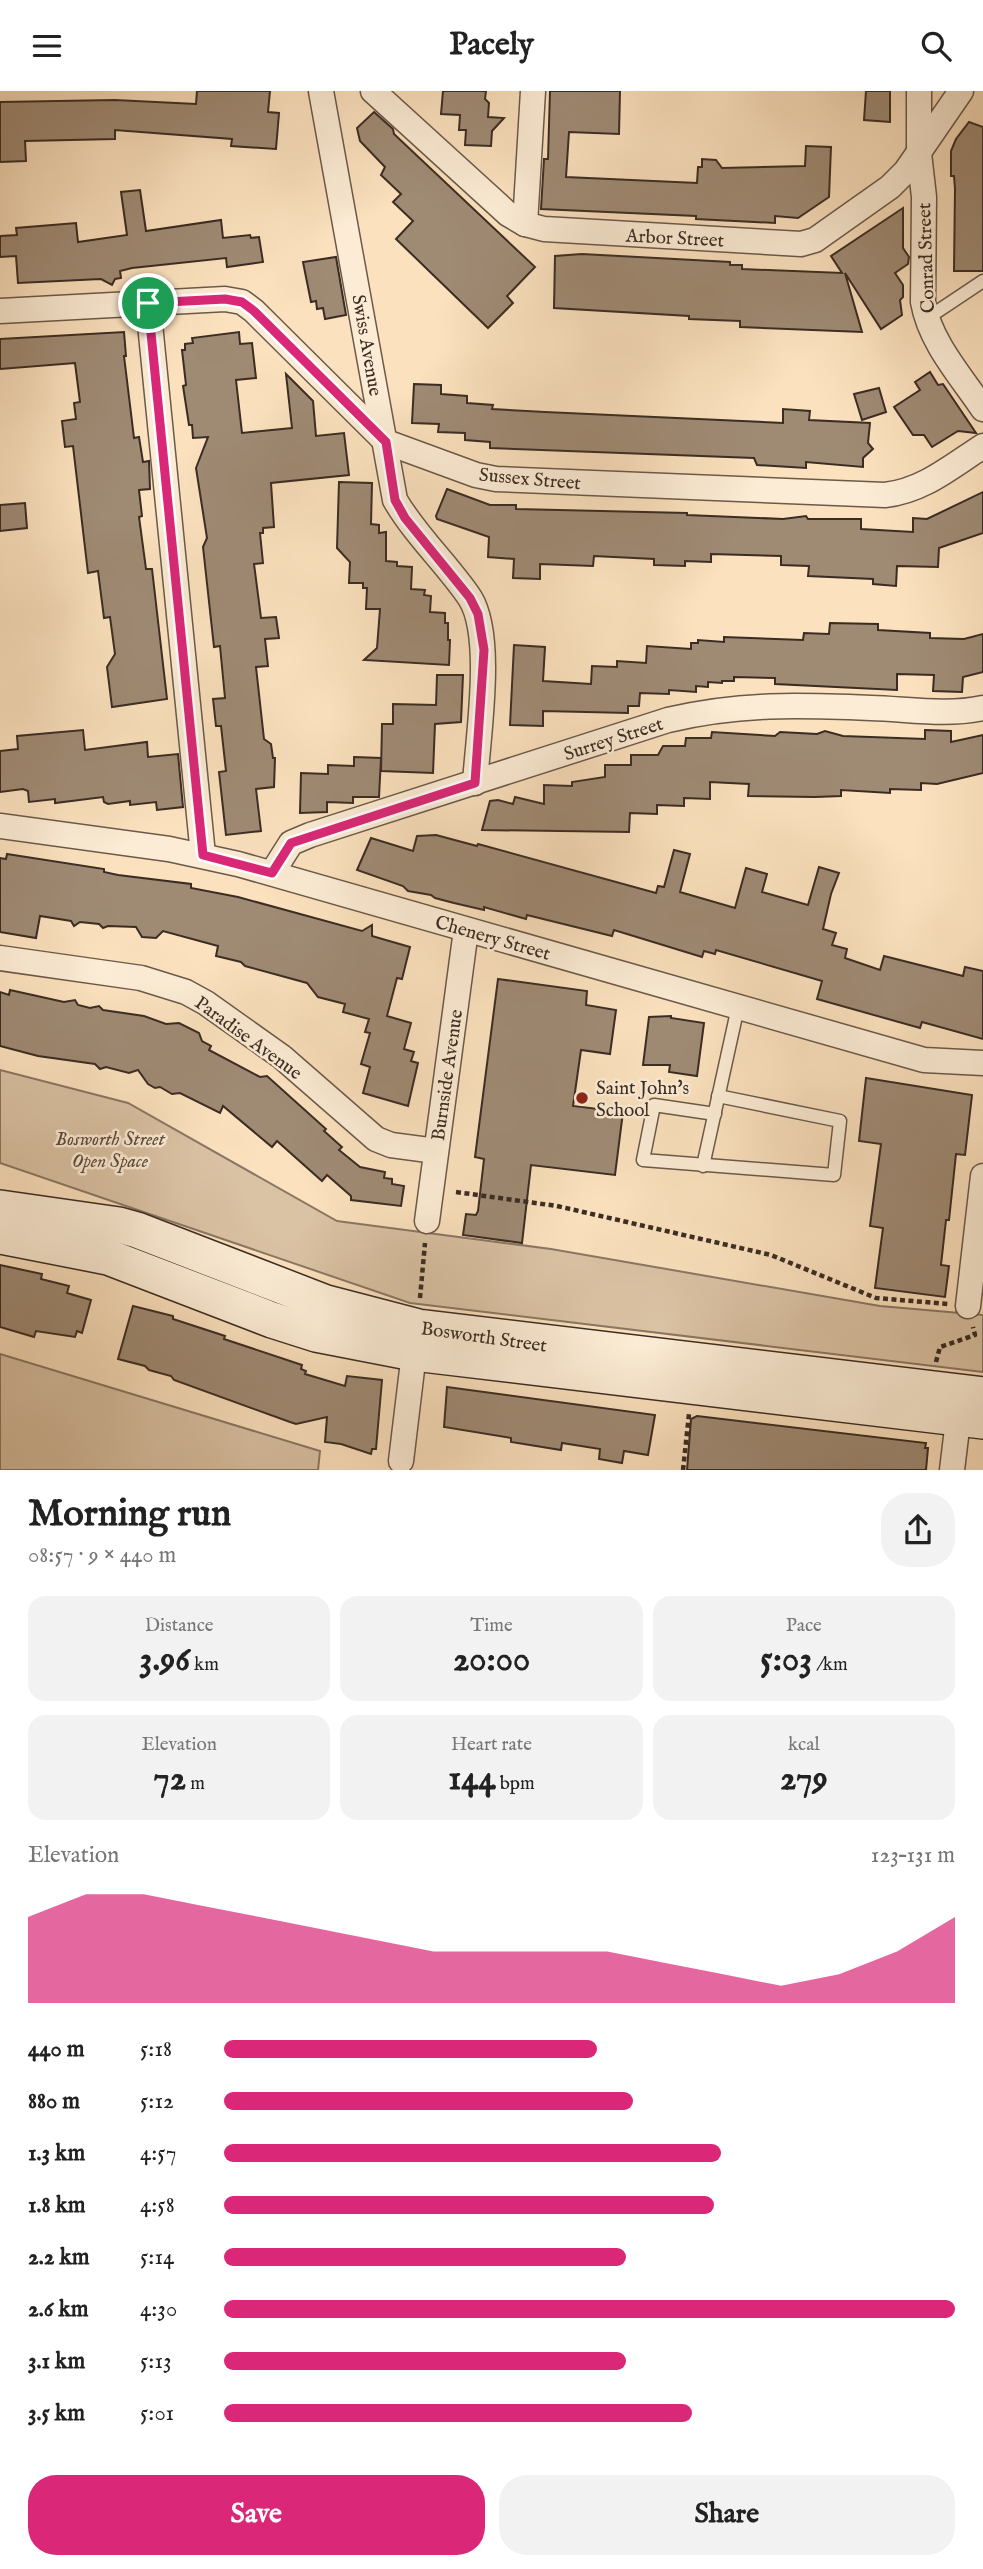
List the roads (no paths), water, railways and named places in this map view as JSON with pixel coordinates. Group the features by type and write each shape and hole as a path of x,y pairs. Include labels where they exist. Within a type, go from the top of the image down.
{"main road":[{"path":"0,1187 94,1209 119,1225"},
{"name":"Bosworth Street","path":"0,1208 119,1225 326,1303 418,1327 971,1407"},
{"name":"Bosworth Street","path":"0,1236 108,1257 305,1331 414,1353 971,1407"}],"street":[{"name":"Swiss Avenue","path":"321,91 395,500 405,518 470,598 483,631 475,783"},
{"name":"Arbor Street","path":"373,91 508,214 525,223 544,229 801,244 815,240 890,187 919,153 961,91"},
{"path":"525,223 533,91"},
{"name":"Conrad Street","path":"919,91 919,153 924,197 923,302 926,319 932,334 983,409"},
{"name":"Sussex Street","path":"0,311 225,299 242,302 386,442 476,475 496,479 885,495 904,493 921,486 983,446"},
{"path":"148,303 203,855"},
{"name":"Surrey Street","path":"272,873 291,843 668,720 707,711 787,704 952,711 983,708"},
{"name":"Chenery Street","path":"0,826 203,855 924,1060 983,1063"},
{"name":"Burnside Avenue","path":"427,1221 466,930"},
{"name":"Paradise Avenue","path":"0,958 141,978 186,992 206,1003 282,1057 376,1139 391,1145 436,1151"},
{"path":"968,1306 983,1176"},
{"path":"401,1461 414,1353"},
{"path":"952,1470 971,1407"}],"lane":[{"path":"926,319 983,281"},
{"path":"703,1166 738,1007"},
{"path":"715,1114 654,1105 643,1160 834,1175 840,1121 719,1096"}],"place":[{"name":"Saint John's School","path":"582,1098"}],"park label":[{"name":"Bosworth Street Open Space","path":"110,1149"}]}
